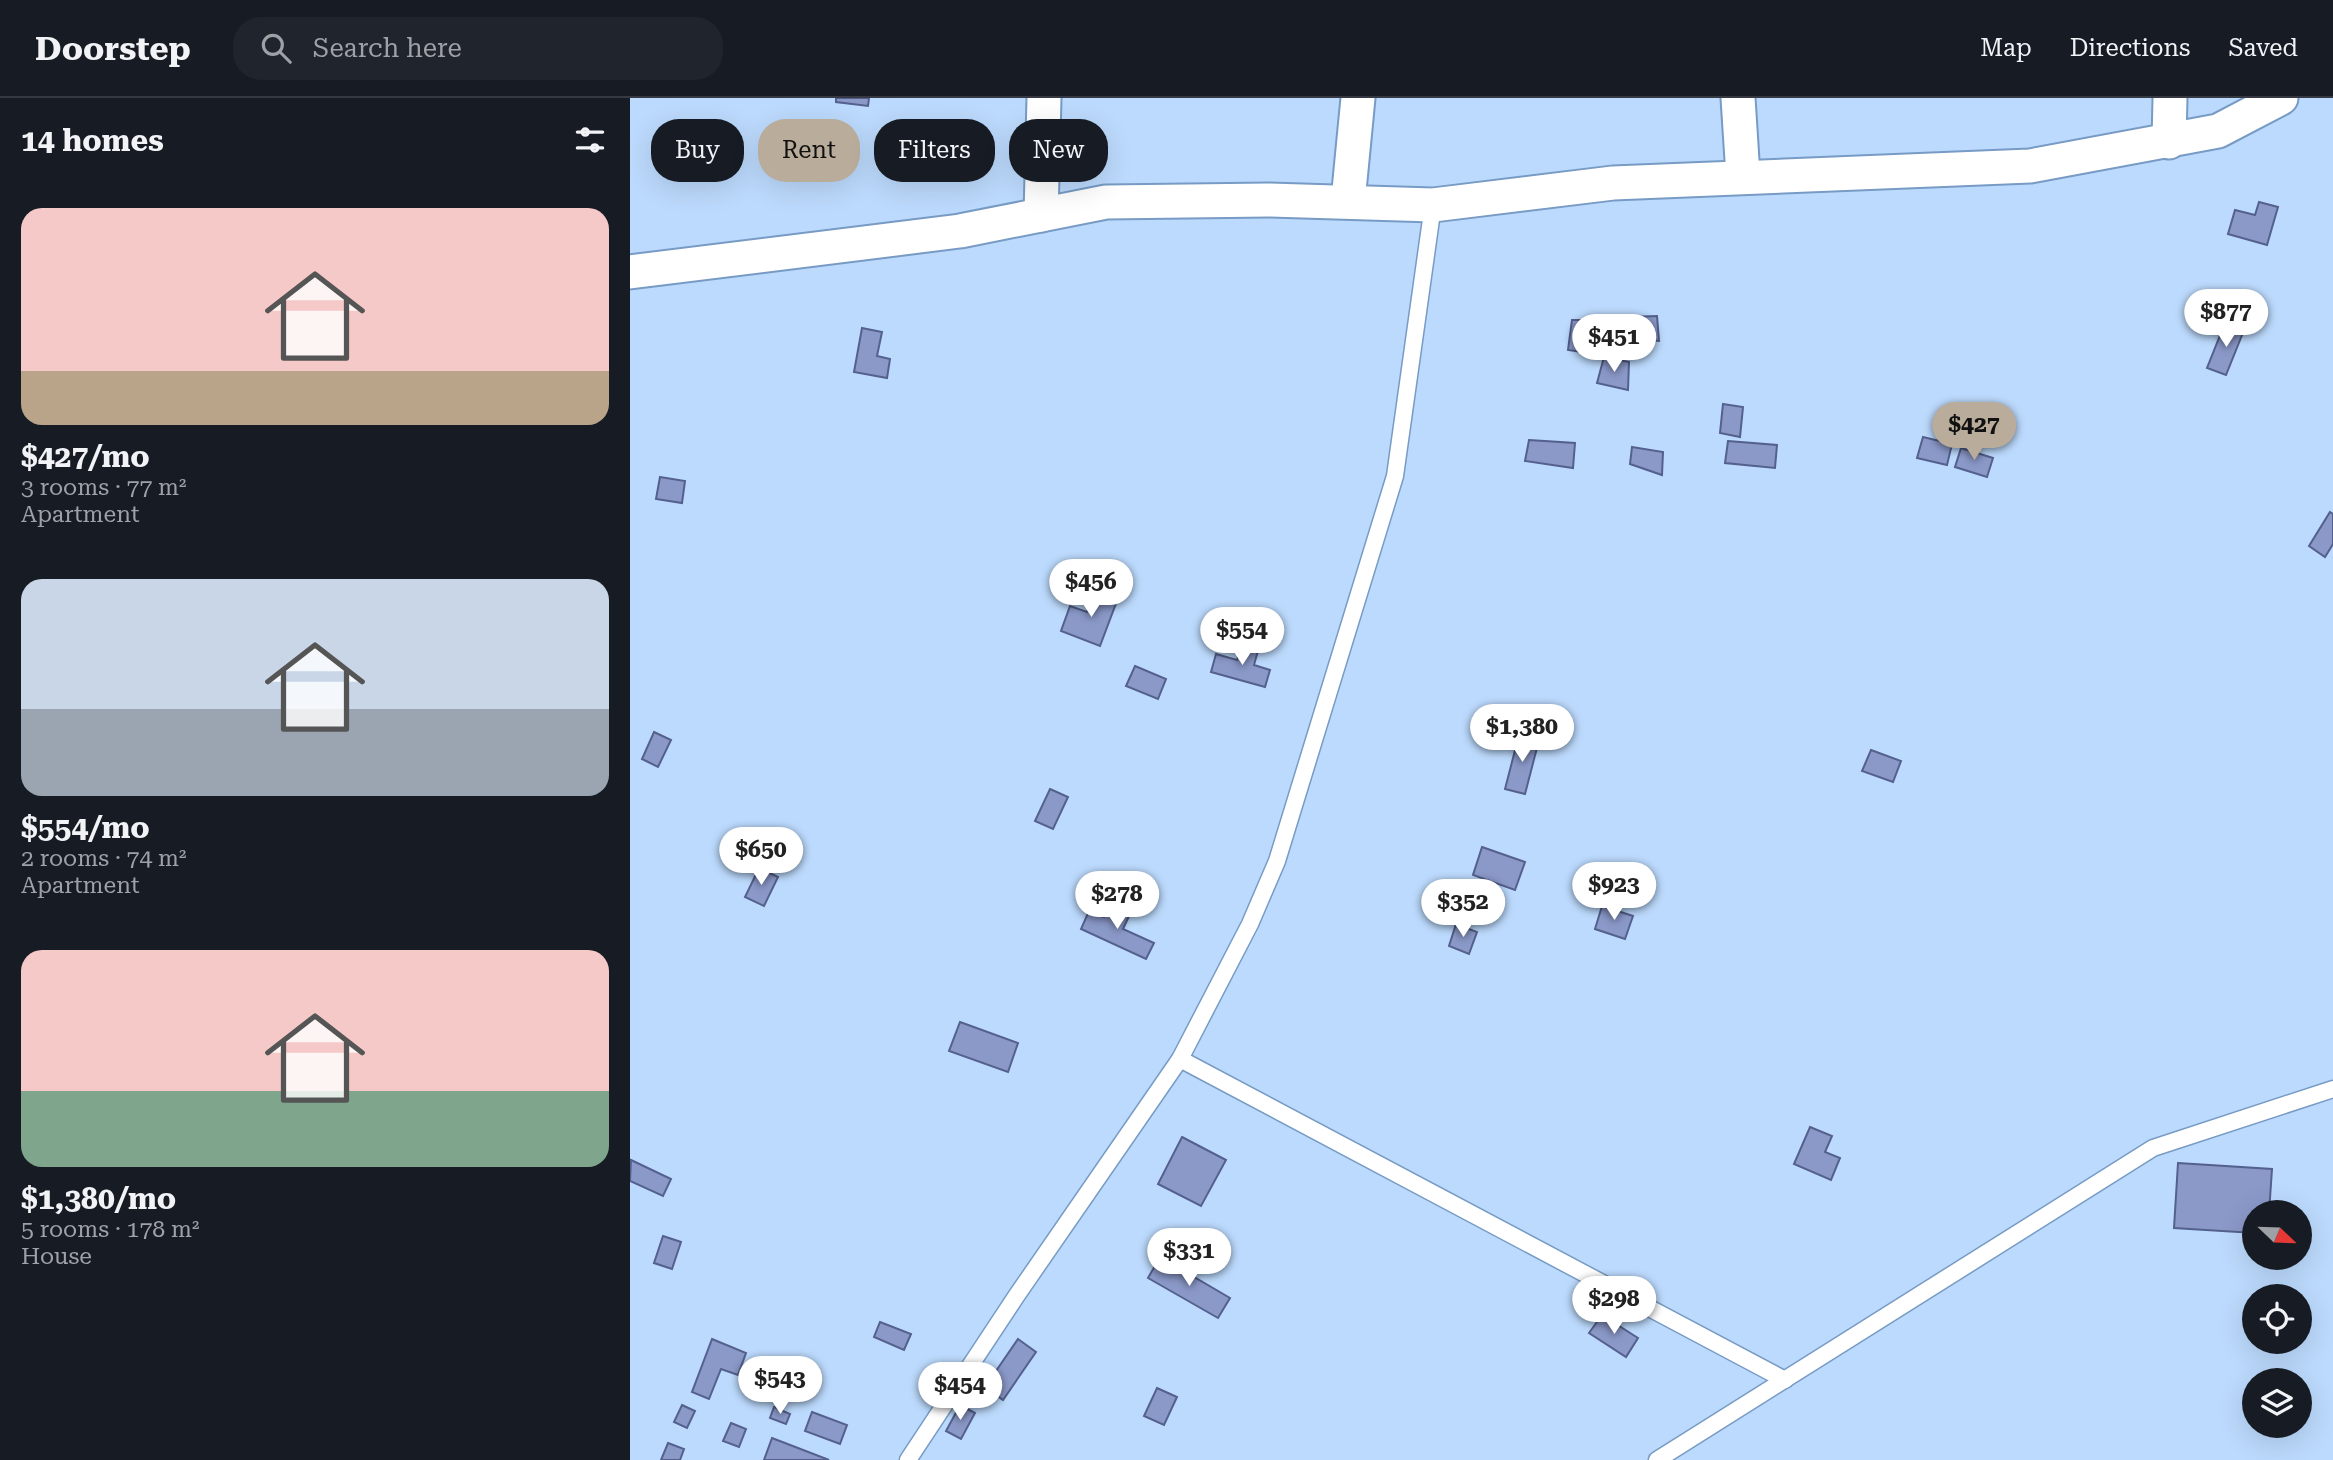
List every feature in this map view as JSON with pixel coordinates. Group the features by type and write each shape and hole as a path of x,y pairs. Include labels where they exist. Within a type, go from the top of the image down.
{"street":[{"path":"1041,215 1044,98"},
{"path":"1348,201 1358,98"},
{"path":"1738,98 1744,176"},
{"path":"2169,142 2171,98"},
{"path":"630,272 960,230 1106,202 1348,201 1433,205 1613,183 2030,166 2218,131 2281,98"}],"lane":[{"path":"908,1460 1017,1295 1180,1059 1250,923 1276,861 1395,476 1433,205"},
{"path":"1180,1059 1785,1380"},
{"path":"1657,1460 2153,1149 2333,1089"}],"building":[{"path":"836,98 869,98 868,106 836,102"},
{"path":"2259,202 2278,207 2267,245 2228,234 2235,210 2255,215"},
{"path":"1657,316 1659,341 1618,338 1626,317"},
{"path":"1572,320 1586,320 1589,353 1568,350"},
{"path":"2225,323 2244,330 2226,375 2207,368"},
{"path":"862,328 882,332 877,356 890,359 887,378 854,372"},
{"path":"1604,357 1629,362 1628,390 1597,383"},
{"path":"1723,404 1743,407 1740,437 1720,433"},
{"path":"1923,437 1952,444 1947,465 1917,458"},
{"path":"1529,440 1575,443 1573,468 1525,461"},
{"path":"1728,441 1777,445 1775,468 1725,463"},
{"path":"1632,447 1663,452 1662,475 1630,464"},
{"path":"1961,448 1993,458 1987,477 1955,467"},
{"path":"660,477 685,481 682,503 656,499"},
{"path":"2330,512 2333,514 2333,544 2325,557 2309,546"},
{"path":"1095,589 1118,598 1100,646 1061,631 1070,606 1087,612"},
{"path":"1242,643 1259,647 1254,665 1270,670 1265,687 1211,672 1216,654 1237,660"},
{"path":"1135,666 1166,679 1158,699 1126,686"},
{"path":"654,732 671,740 658,767 642,759"},
{"path":"1519,735 1539,740 1525,794 1505,789"},
{"path":"1871,750 1901,761 1893,782 1862,771"},
{"path":"1050,789 1068,797 1053,829 1035,821"},
{"path":"1482,847 1525,862 1515,890 1473,875"},
{"path":"759,868 778,877 764,906 745,897"},
{"path":"1109,905 1130,914 1123,929 1154,943 1146,959 1081,929 1089,911 1104,917"},
{"path":"1602,906 1633,916 1625,939 1595,929"},
{"path":"1456,924 1477,932 1469,954 1449,946"},
{"path":"960,1022 1018,1043 1008,1072 949,1051"},
{"path":"1810,1127 1832,1136 1825,1152 1840,1158 1831,1180 1794,1164"},
{"path":"1182,1137 1226,1160 1201,1206 1158,1184"},
{"path":"631,1160 671,1179 663,1196 630,1181"},
{"path":"2178,1163 2272,1169 2270,1200 2242,1200 2242,1232 2174,1228"},
{"path":"663,1236 681,1242 672,1269 654,1263"},
{"path":"1160,1257 1230,1298 1218,1318 1148,1278"},
{"path":"1602,1315 1638,1338 1626,1357 1589,1333"},
{"path":"880,1322 911,1334 904,1350 874,1337"},
{"path":"712,1339 746,1353 738,1375 721,1369 709,1399 692,1392"},
{"path":"1018,1339 1036,1352 1003,1400 985,1387"},
{"path":"1157,1388 1177,1397 1164,1425 1144,1416"},
{"path":"682,1405 695,1411 687,1428 674,1422"},
{"path":"960,1405 975,1413 961,1439 946,1431"},
{"path":"774,1407 790,1414 786,1424 770,1418"},
{"path":"812,1412 847,1425 840,1444 805,1431"},
{"path":"731,1423 746,1429 739,1447 723,1441"},
{"path":"772,1438 829,1460 764,1460"},
{"path":"668,1443 684,1449 680,1460 661,1460"}]}
